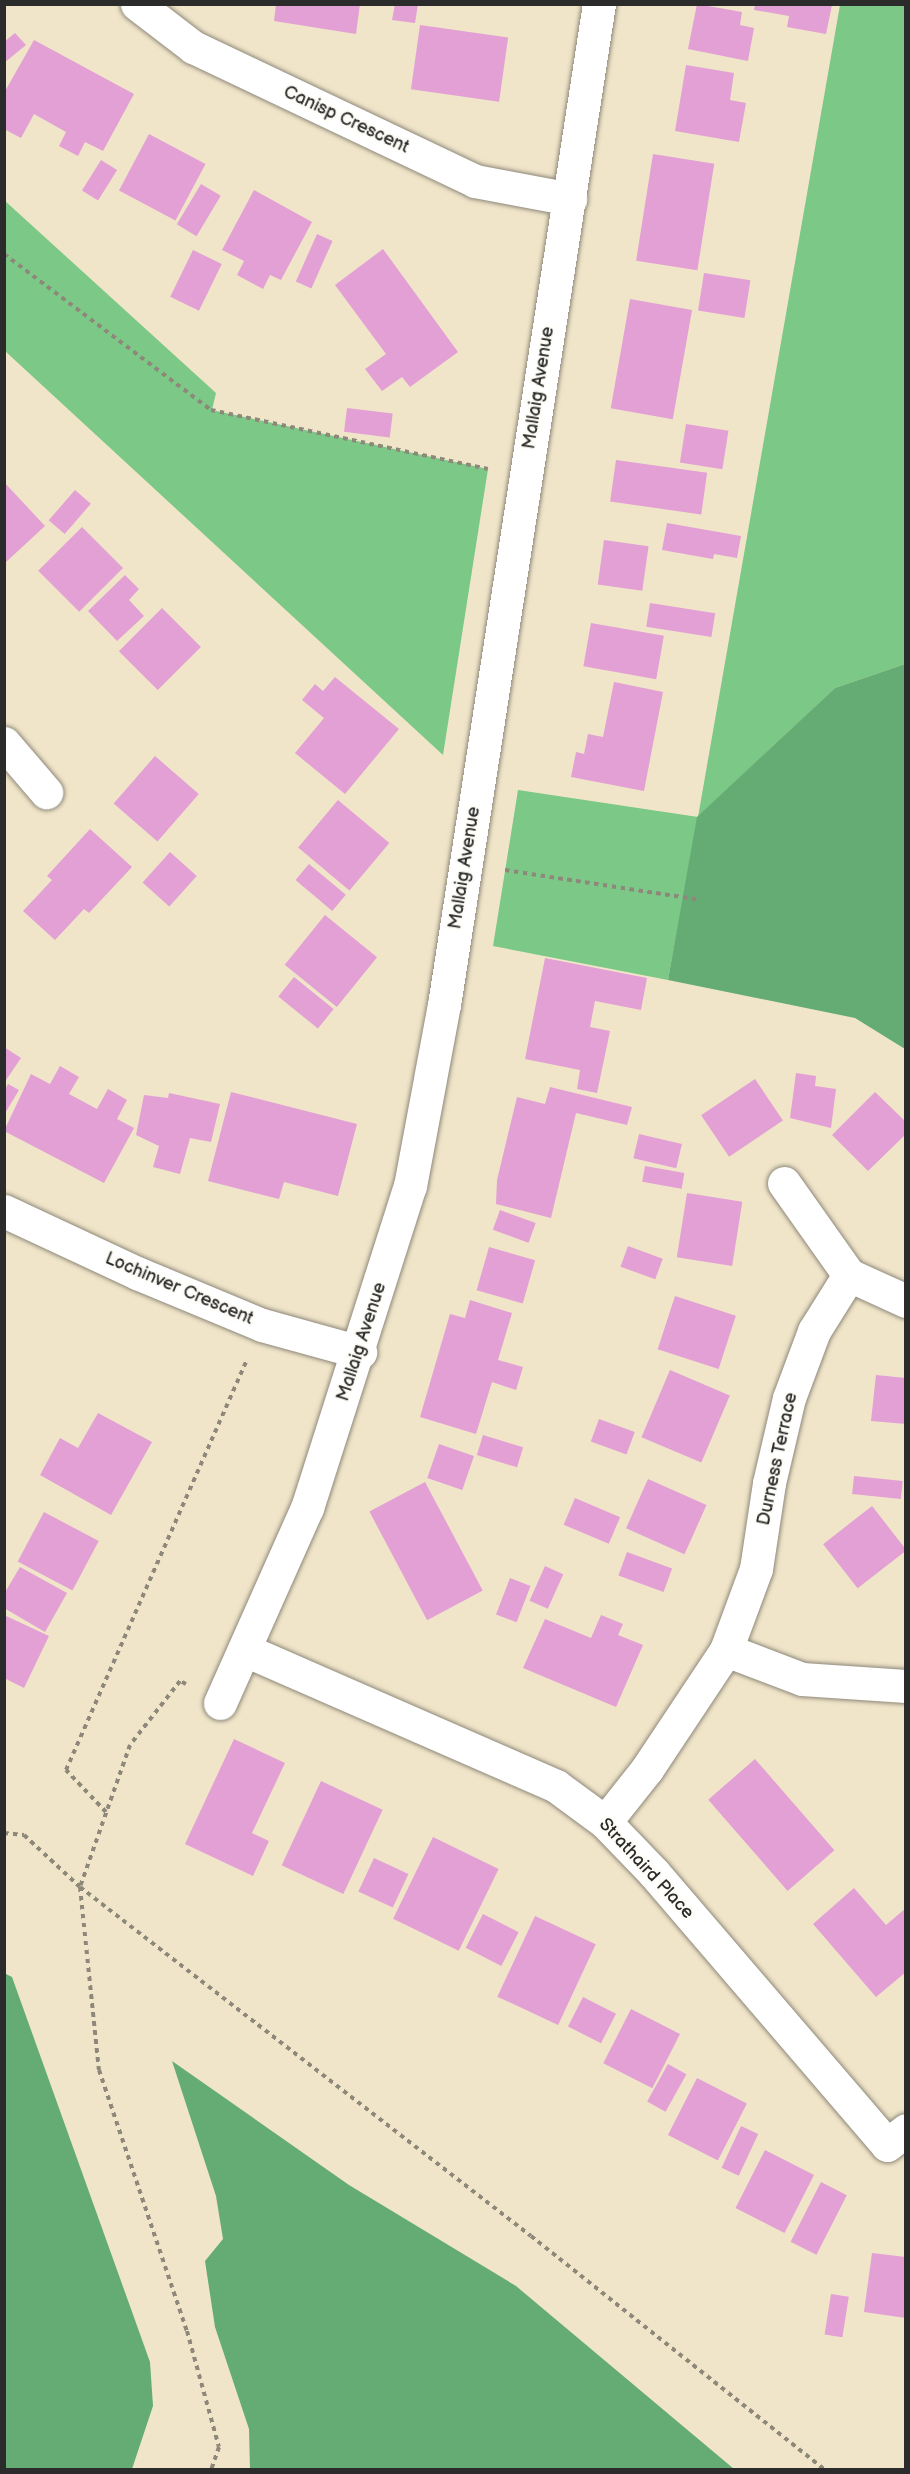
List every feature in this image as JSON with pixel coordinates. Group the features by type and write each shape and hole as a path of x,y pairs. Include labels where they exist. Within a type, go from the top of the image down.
{"street":[{"name":"Canisp Crescent","path":"137,4 193,47 475,181 570,199"},
{"name":"Mallaig Avenue","path":"220,1704 307,1508 360,1352 410,1186 466,863 599,4"},
{"path":"4,743 46,792"},
{"path":"784,1183 849,1275 906,1301"},
{"name":"Lochinver Crescent","path":"8,1222 262,1324 360,1352"},
{"name":"Durness Terrace","path":"605,1822 647,1769 726,1650 756,1569 769,1483 789,1398 814,1331 849,1275"},
{"name":"Strathaird Place","path":"245,1650 556,1786 605,1822 654,1873 887,2145 906,2130"},
{"path":"726,1650 802,1679 906,1686"}],"path":[{"path":"4,254 211,410 525,475"},
{"path":"466,863 700,900"},
{"path":"106,1812 66,1770 262,1324"},
{"path":"211,2469 219,2447 188,2331 99,2070 80,1887 130,1744 180,1681 220,1704"},
{"path":"4,1833 24,1835 80,1887 531,2236 825,2469"}],"green space":[{"path":"840,5 905,5 905,664 835,688 698,817"},
{"path":"4,200 216,393 212,410 488,469 443,755 5,351"},
{"path":"905,664 905,1049 855,1018 668,980 697,817 835,688"},
{"path":"518,790 698,817 668,980 493,946"},
{"path":"4,1973 12,1977 150,2362 153,2406 132,2469 5,2469"},
{"path":"172,2061 349,2185 516,2286 734,2469 250,2469 249,2429 215,2327 205,2261 223,2239 216,2196"}],"building":[{"path":"276,4 360,4 356,34 274,21"},
{"path":"395,4 418,4 415,23 392,20"},
{"path":"697,4 742,12 740,25 754,28 748,61 688,49"},
{"path":"755,5 832,5 826,34 787,27 789,16 754,10"},
{"path":"420,25 508,37 499,102 411,89"},
{"path":"15,33 26,45 4,63 4,42"},
{"path":"34,40 134,94 103,151 85,142 78,156 59,146 66,132 34,114 21,138 4,129 4,93"},
{"path":"686,65 734,73 730,100 746,103 739,142 675,131"},
{"path":"149,134 206,164 175,221 119,191"},
{"path":"653,154 714,164 697,270 636,261"},
{"path":"101,160 117,170 98,201 82,191"},
{"path":"201,184 221,196 197,236 177,224"},
{"path":"254,190 312,222 281,280 270,275 263,289 237,275 244,261 222,250"},
{"path":"317,234 333,241 311,288 296,282"},
{"path":"383,249 458,352 410,387 402,377 382,391 365,369 386,354 335,285"},
{"path":"193,250 222,264 199,311 170,297"},
{"path":"704,273 750,280 744,318 698,311"},
{"path":"630,299 692,310 673,419 611,408"},
{"path":"347,408 393,414 390,437 344,432"},
{"path":"686,424 728,431 722,469 680,463"},
{"path":"616,460 707,473 701,514 610,502"},
{"path":"4,482 45,526 6,562 4,561"},
{"path":"75,490 91,504 65,534 49,520"},
{"path":"667,523 741,536 737,558 714,554 713,559 662,550"},
{"path":"82,527 123,568 79,612 38,571"},
{"path":"604,540 649,546 642,591 598,585"},
{"path":"125,575 139,589 129,600 144,616 117,641 88,611"},
{"path":"650,603 715,613 711,637 646,627"},
{"path":"162,608 201,647 158,690 119,651"},
{"path":"591,623 664,636 656,679 583,666"},
{"path":"335,677 399,729 345,794 295,753 324,718 302,700 315,684 323,691"},
{"path":"614,682 663,692 644,791 571,777 576,752 584,754 588,734 603,737"},
{"path":"155,756 199,794 157,842 114,804"},
{"path":"338,800 389,843 349,891 298,847"},
{"path":"90,829 132,867 89,913 84,909 55,940 23,911 52,880 47,876"},
{"path":"170,852 197,876 169,907 143,882"},
{"path":"309,864 346,895 332,911 296,880"},
{"path":"325,915 377,957 337,1007 285,965"},
{"path":"545,958 647,978 641,1010 595,1001 590,1027 610,1031 597,1093 577,1089 580,1070 525,1059"},
{"path":"294,977 334,1009 318,1029 278,996"},
{"path":"4,1047 21,1058 4,1083"},
{"path":"60,1066 79,1077 69,1094 97,1109 108,1089 127,1100 117,1119 134,1128 104,1183 4,1131 31,1074 50,1084"},
{"path":"796,1073 816,1076 815,1086 836,1089 831,1128 790,1118"},
{"path":"755,1079 783,1120 729,1157 701,1115"},
{"path":"8,1084 19,1090 4,1115 4,1091"},
{"path":"550,1087 632,1107 627,1125 576,1113 551,1218 496,1204 497,1180 517,1097 545,1104"},
{"path":"231,1092 357,1124 338,1196 284,1182 279,1199 208,1181"},
{"path":"875,1092 906,1122 906,1134 868,1171 832,1135"},
{"path":"169,1093 220,1104 211,1142 190,1138 180,1174 153,1167 159,1146 136,1135 144,1095 168,1098"},
{"path":"639,1134 682,1144 676,1168 633,1158"},
{"path":"645,1166 684,1173 682,1189 642,1182"},
{"path":"687,1193 742,1202 732,1266 677,1257"},
{"path":"500,1210 536,1223 529,1243 493,1230"},
{"path":"628,1246 663,1259 655,1279 620,1267"},
{"path":"489,1247 535,1260 523,1303 477,1290"},
{"path":"675,1296 736,1316 719,1369 658,1349"},
{"path":"470,1300 512,1313 498,1360 523,1367 516,1390 492,1382 476,1434 420,1417 450,1314 465,1318"},
{"path":"670,1370 730,1395 701,1463 641,1437"},
{"path":"876,1375 906,1378 906,1424 871,1421"},
{"path":"98,1413 152,1442 111,1515 40,1475 60,1438 78,1448"},
{"path":"599,1419 635,1432 626,1455 591,1442"},
{"path":"483,1435 523,1447 517,1467 477,1455"},
{"path":"439,1444 474,1456 462,1490 427,1478"},
{"path":"854,1476 903,1481 901,1499 852,1494"},
{"path":"648,1479 706,1505 685,1554 626,1528"},
{"path":"425,1482 483,1591 427,1620 369,1512"},
{"path":"575,1498 620,1517 609,1544 564,1525"},
{"path":"872,1506 906,1551 858,1588 823,1544"},
{"path":"44,1512 99,1541 72,1591 18,1561"},
{"path":"627,1552 672,1568 664,1592 618,1575"},
{"path":"545,1566 563,1574 548,1609 530,1601"},
{"path":"20,1567 67,1593 45,1632 4,1608 4,1594"},
{"path":"510,1578 531,1586 517,1622 496,1614"},
{"path":"4,1615 49,1636 24,1688 4,1678"},
{"path":"601,1615 623,1624 618,1635 643,1645 616,1707 523,1668 545,1619 591,1638"},
{"path":"234,1739 285,1763 252,1833 269,1841 253,1876 185,1844"},
{"path":"755,1759 834,1850 788,1891 708,1800"},
{"path":"321,1781 383,1810 343,1894 282,1865"},
{"path":"433,1837 499,1869 459,1951 393,1919"},
{"path":"374,1858 408,1874 393,1908 358,1892"},
{"path":"854,1888 886,1925 906,1908 906,1972 876,1997 813,1924"},
{"path":"483,1914 519,1932 501,1966 466,1948"},
{"path":"535,1916 596,1944 558,2025 497,1997"},
{"path":"583,1997 616,2014 601,2043 568,2026"},
{"path":"631,2009 680,2034 652,2088 603,2063"},
{"path":"668,2064 686,2074 666,2112 647,2102"},
{"path":"697,2078 747,2103 718,2160 668,2135"},
{"path":"741,2126 758,2134 739,2176 722,2168"},
{"path":"765,2150 814,2175 784,2233 735,2208"},
{"path":"821,2182 847,2195 816,2255 791,2242"},
{"path":"872,2253 906,2257 906,2318 864,2312"},
{"path":"831,2294 849,2297 842,2337 825,2334"}]}
